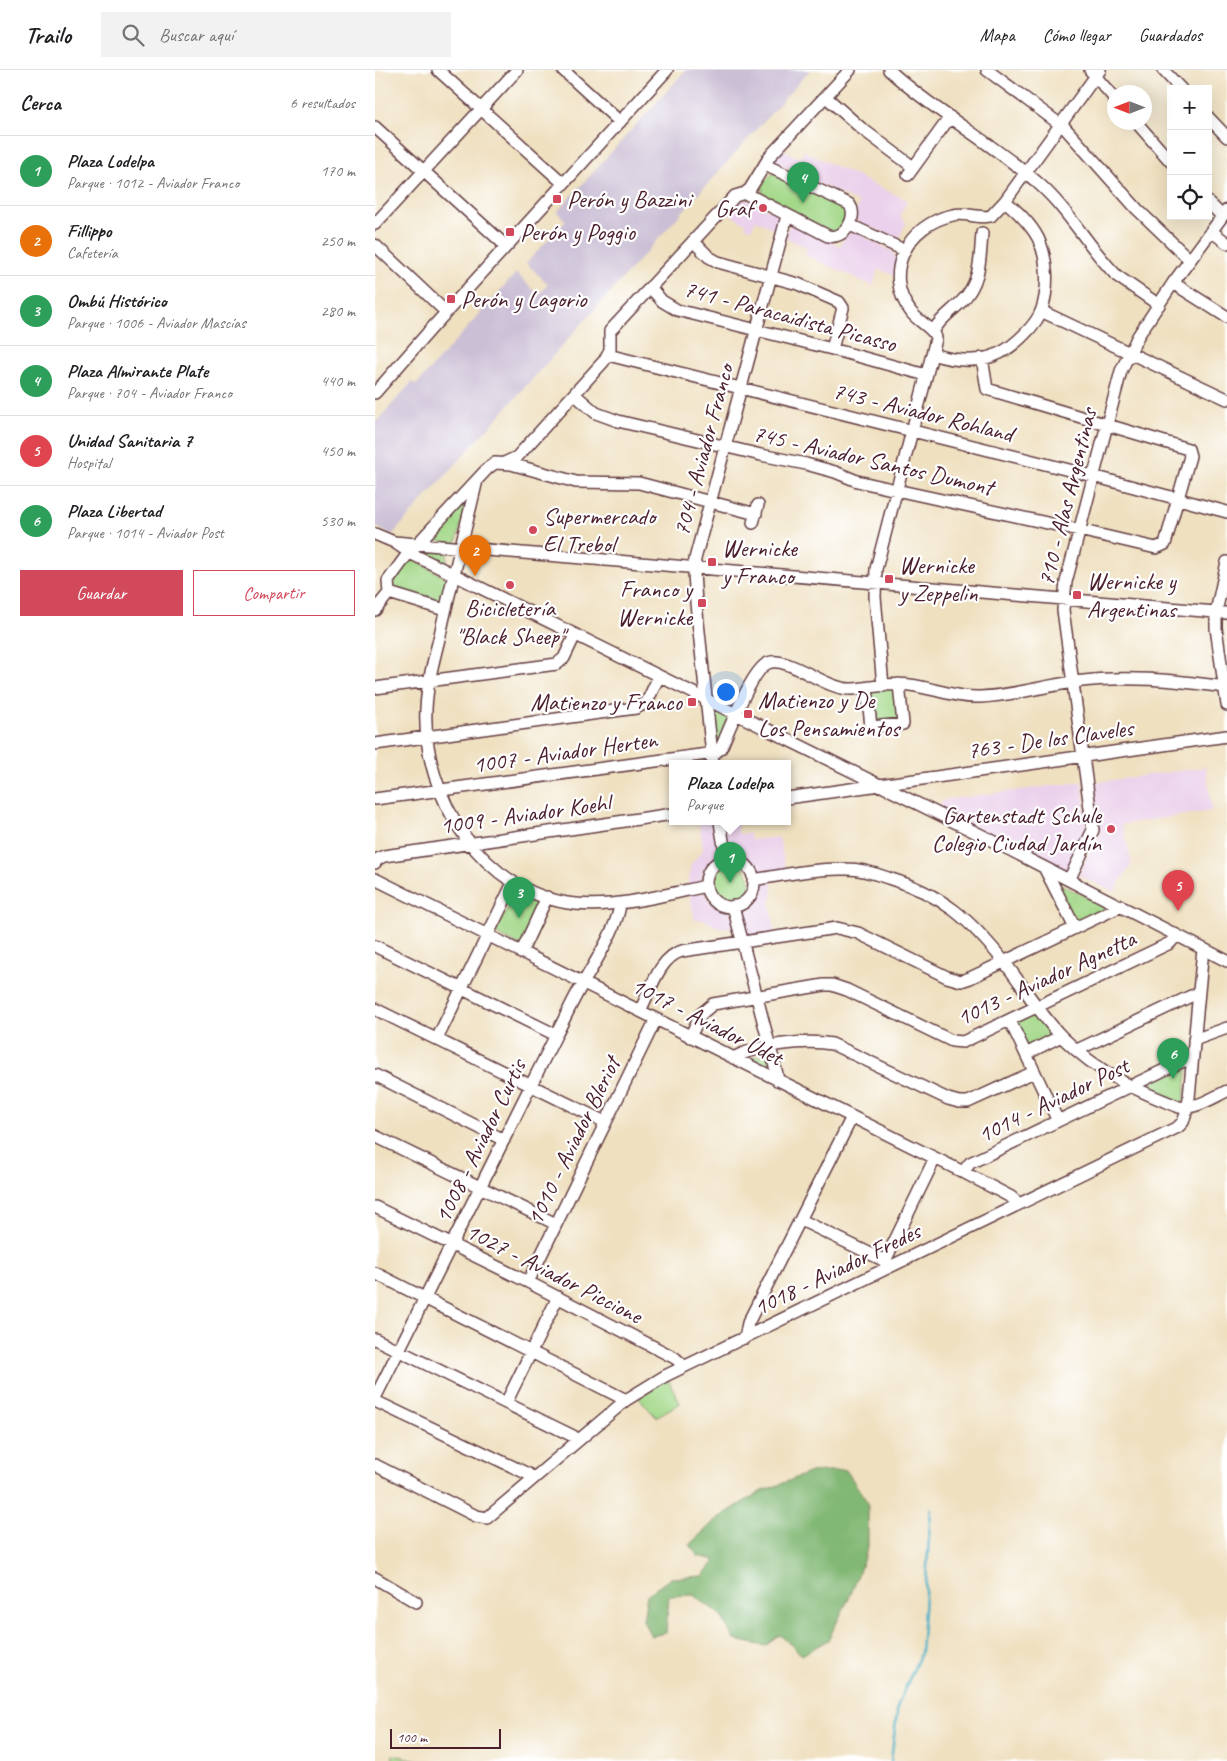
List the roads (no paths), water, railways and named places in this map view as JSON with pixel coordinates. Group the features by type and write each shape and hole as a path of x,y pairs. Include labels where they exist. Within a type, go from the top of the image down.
{"street":[{"path":"438,70 563,183"},
{"path":"375,224 517,70"},
{"path":"563,70 620,122"},
{"path":"375,393 667,70"},
{"path":"504,463 517,457 604,361 608,355 610,331 735,196 745,193 753,185 770,156 850,70"},
{"path":"889,70 1040,185 1111,270 1122,280 1159,305"},
{"path":"987,70 1061,124 1137,209 1190,260"},
{"path":"1163,70 1177,85"},
{"path":"883,686 874,583 896,490 936,339 934,330 916,319 904,302 899,284 899,270 904,250 911,239 932,222 954,214 991,216 1005,201 1061,124 1095,72 1107,88"},
{"path":"826,97 911,171 950,117"},
{"path":"1212,121 1227,137"},
{"path":"375,127 506,246"},
{"path":"1143,130 1167,157"},
{"path":"745,193 787,216 832,237 841,236 850,225 852,212 849,204 765,165"},
{"path":"932,354 954,360 967,361 999,353 1019,340 1041,311 1046,274 1044,254 1037,237 1026,220 1005,201"},
{"path":"1212,205 1224,213"},
{"name":"710 - Alas Argentinas","path":"1069,880 1093,830 1064,617 1063,599 1066,582 1121,371 1129,353 1173,283 1224,213"},
{"name":"704 - Aviador Franco","path":"712,759 694,567 787,216"},
{"path":"850,225 904,250"},
{"path":"1211,231 1227,243"},
{"path":"934,330 943,317 966,297 972,286 981,258 982,233"},
{"path":"693,241 709,257 718,262 798,284 839,302 843,308 832,349"},
{"path":"375,245 447,312"},
{"path":"1173,283 1227,317"},
{"name":"741 - Paracaidista Picasso","path":"650,288 662,301 677,310 926,375"},
{"path":"1041,311 1227,398"},
{"name":"743 - Aviador Rohland","path":"608,355 1093,476 1227,512"},
{"path":"982,358 987,389 984,401"},
{"path":"987,389 1186,448 1190,451 1190,456 1178,499"},
{"name":"745 - Aviador Santos Dumont","path":"574,394 590,409 605,417 726,447 806,464 862,482 1156,548 1163,546 1167,541 1178,499"},
{"path":"375,610 389,593 388,581 410,553 488,468 495,463 504,463 576,482 629,482 756,514"},
{"path":"477,480 445,610 426,708 427,737 434,771 449,812 470,843 505,878 559,901 581,904 620,903 706,886"},
{"path":"375,534 575,635 706,698 1227,961"},
{"path":"375,542 391,541 1221,613"},
{"path":"712,759 721,748 755,674 764,664 774,661 785,663 825,683 849,690 899,684 961,696 981,697 1073,682 1113,678 1147,678 1226,697 1216,628 1221,613 1227,562"},
{"path":"389,593 445,610"},
{"path":"375,688 557,664 564,658 575,635"},
{"path":"375,744 641,706 647,702 659,676"},
{"path":"867,688 871,727 903,724 899,684"},
{"name":"763 - De los Claveles","path":"879,785 1227,736"},
{"name":"1007 - Aviador Herten","path":"375,800 440,790 669,764"},
{"path":"791,797 879,785"},
{"name":"1009 - Aviador Koehl","path":"380,859 470,843 669,815"},
{"path":"720,825 726,859"},
{"path":"726,859 733,859 746,866 751,872 753,880 751,894 746,900 733,906 719,904 713,900 706,886 706,879 713,866 726,859"},
{"path":"753,880 805,871 840,869 864,871 927,892 963,916 1005,962 1061,1036 1091,1062 1129,1087 1179,1107 1188,1108 1195,1106 1227,1091"},
{"path":"1045,869 1075,928"},
{"name":"1017 - Aviador Udet","path":"375,879 963,1172 1011,1197 1019,1204"},
{"path":"437,1039 513,882"},
{"path":"521,953 547,897"},
{"name":"1008 - Aviador Curtis","path":"375,1399 556,1034 618,915 620,903"},
{"path":"733,906 777,1080"},
{"path":"640,1011 662,966 670,956 682,951 827,928 842,928 857,933 957,981 970,978 1005,962 1121,906"},
{"name":"1013 - Aviador Agnetta","path":"690,1037 701,1014 709,1006 725,1001 832,985 847,990 958,1043 968,1041 1170,943 1176,936"},
{"path":"375,946 556,1034"},
{"path":"1188,1108 1197,995 1203,949"},
{"path":"1077,1050 1191,996 1197,995"},
{"path":"375,1010 605,1122"},
{"name":"1010 - Aviador Bleriot","path":"528,1282 656,1019"},
{"path":"1011,1020 1058,1122"},
{"path":"1194,1040 1227,1028"},
{"path":"1026,1054 1061,1036"},
{"path":"733,1058 769,1047 806,1042 832,1044 948,1099 962,1102 978,1098 1034,1072"},
{"name":"1014 - Aviador Post","path":"963,1172 970,1163 1181,1062 1192,1059"},
{"path":"375,1075 504,1140"},
{"name":"1018 - Aviador Fredes","path":"375,1465 483,1519 489,1518 533,1478 626,1400 684,1366 745,1338 886,1264 1019,1204 1178,1127 1183,1122 1188,1108"},
{"path":"745,1338 748,1324 852,1117"},
{"path":"375,1136 556,1224"},
{"path":"801,1220 886,1264 935,1158"},
{"name":"1027 - Aviador Piccione","path":"375,1207 558,1297 675,1358 684,1366"},
{"path":"375,1273 626,1400"},
{"path":"505,1403 558,1297"},
{"path":"375,1339 578,1440"},
{"path":"375,1399 533,1478"},
{"path":"375,1578 416,1602"}],"waterway":[{"path":"891,1761 898,1704 921,1653 931,1509"}],"place":[{"name":"Perón y Bazzini","path":"557,199"},
{"name":"Plaza Almirante Plate","path":"803,203"},
{"name":"Graf","path":"763,208"},
{"name":"Perón y Poggio","path":"510,232"},
{"name":"Perón y Lagorio","path":"451,299"},
{"name":"Supermercado El Trebol","path":"533,530"},
{"name":"Wernicke y Franco","path":"712,562"},
{"name":"Fillippo","path":"475,576"},
{"name":"Wernicke y Zeppelin","path":"889,579"},
{"name":"Bicicletería \"Black Sheep\"","path":"510,585"},
{"name":"Wernicke y Argentinas","path":"1077,595"},
{"name":"Franco y Wernicke","path":"702,603"},
{"name":"Matienzo y Franco","path":"692,702"},
{"name":"Matienzo y De Los Pensamientos","path":"748,714"},
{"name":"Gartenstadt Schule Colegio Ciudad Jardín","path":"1111,829"},
{"name":"Plaza Lodelpa","path":"730,883"},
{"name":"Unidad Sanitaria 7","path":"1178,911"},
{"name":"Ombú Histórico","path":"519,918"},
{"name":"Plaza Libertad","path":"1173,1079"}]}
